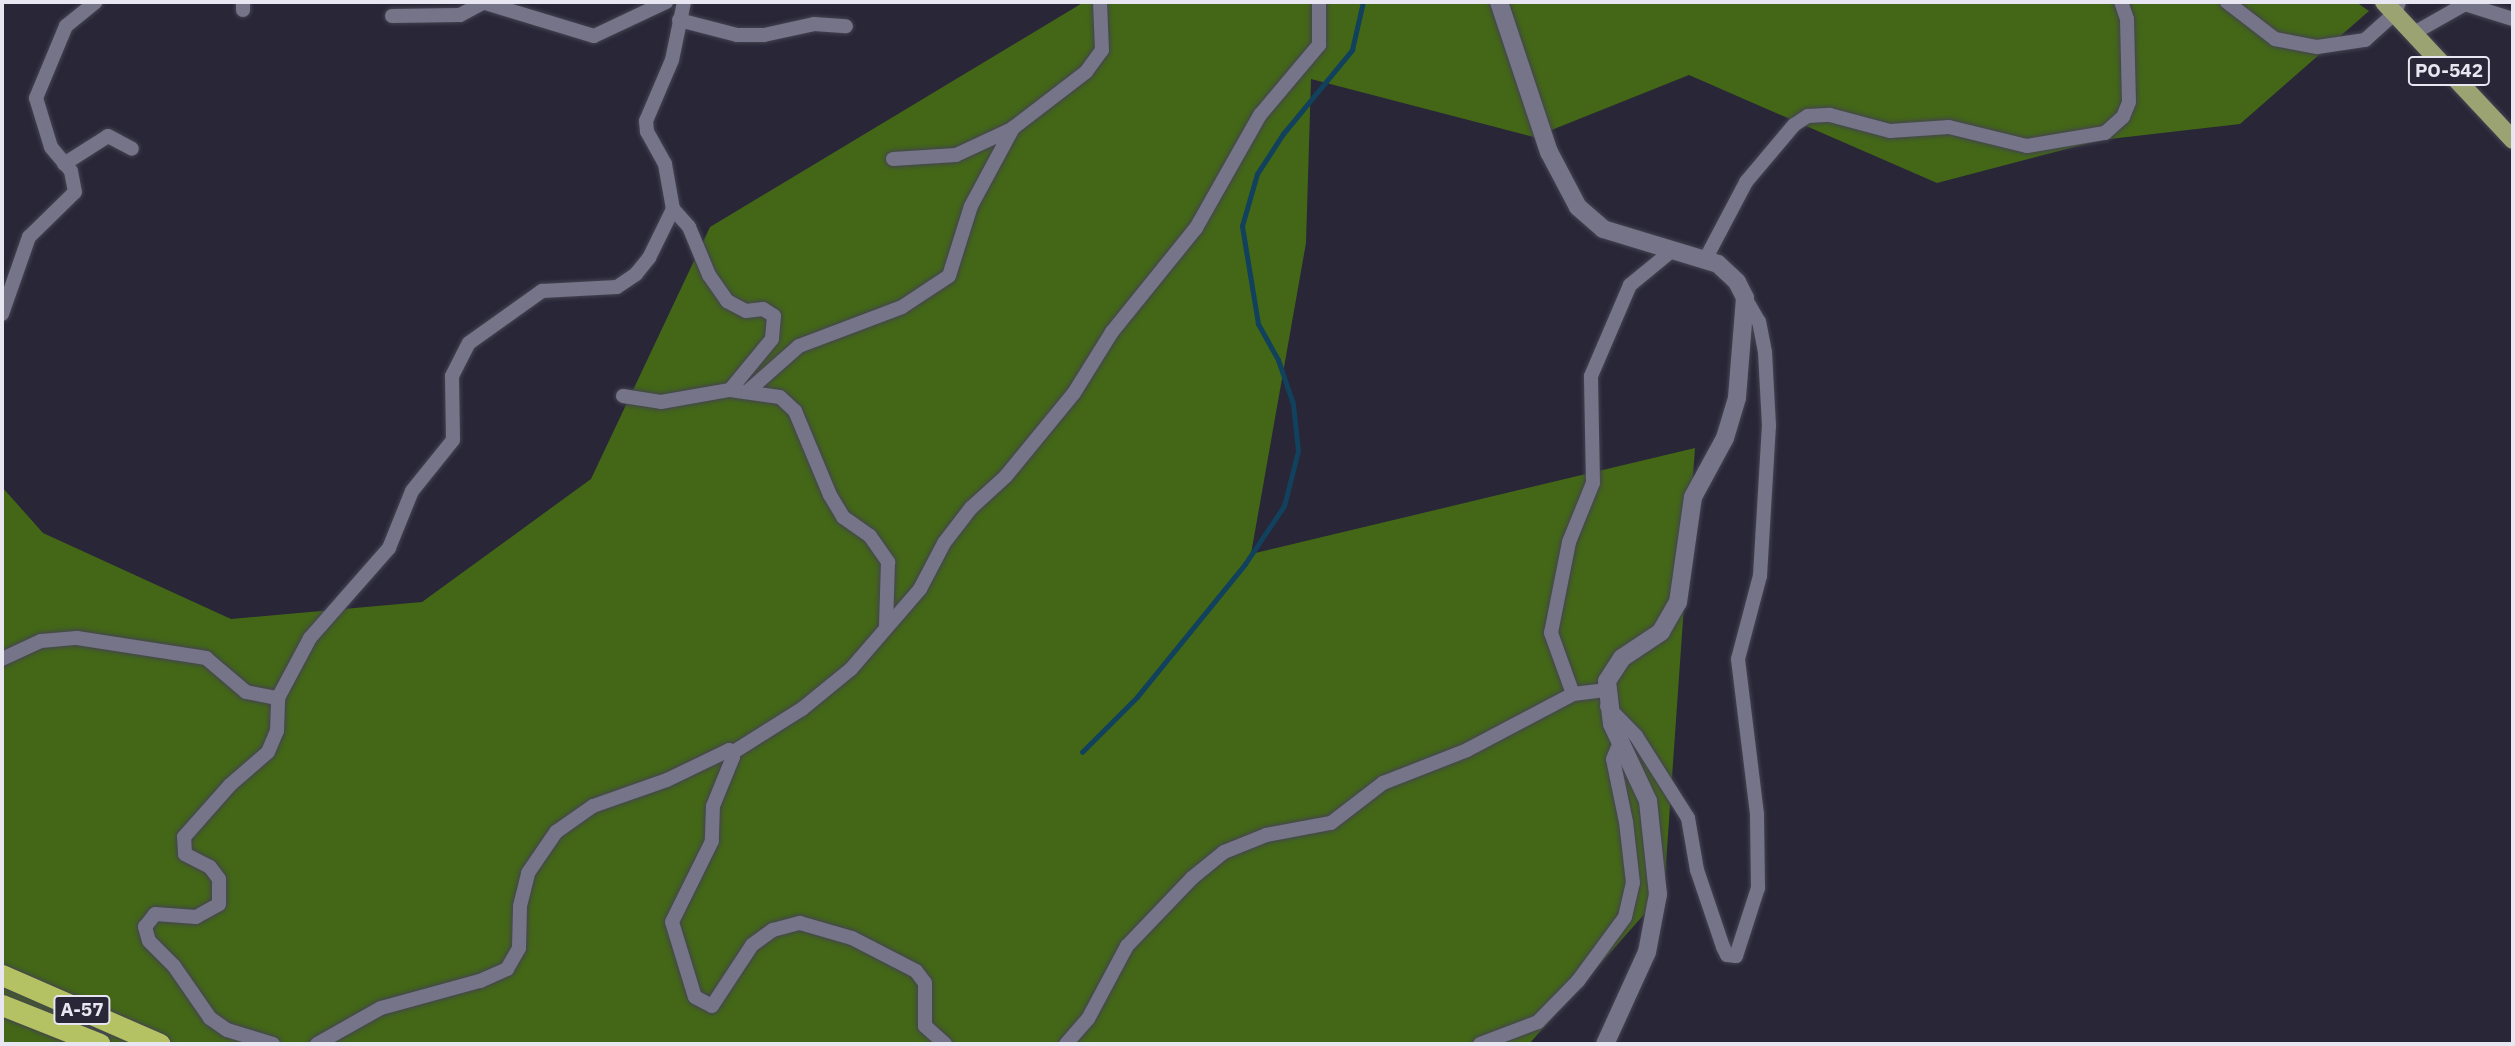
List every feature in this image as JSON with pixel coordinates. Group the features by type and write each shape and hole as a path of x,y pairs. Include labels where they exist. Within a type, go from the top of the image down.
{"highway":[{"name":"A-57","path":"3,976 160,1044"},
{"name":"A-57","path":"3,1006 100,1044"}],"main road":[{"name":"PO-542","path":"2392,5 2414,33 2513,140"}],"street":[{"path":"2,314 29,237 75,192 75,179 51,147 37,92 66,26 96,2"},
{"path":"392,16 460,15 483,2 527,8 594,36 667,2"},
{"path":"684,2 672,60 645,127 665,164 673,209 689,228 709,275 727,301 747,311 769,311 776,323 765,349 730,390"},
{"path":"893,159 956,155 1013,128 1096,61 1102,50 1100,2"},
{"path":"945,1044 925,1026 925,983 916,971 852,938 800,923 774,930 752,945 717,1003 707,1007 695,997 672,922 705,861 712,841 717,790 732,752 829,690 886,627 920,589 957,526 1074,393 1112,332 1196,228 1248,132 1320,45 1319,2"},
{"path":"1066,1044 1088,1019 1126,946 1209,862 1266,835 1343,818 1383,783 1467,750 1573,694 1606,698 1623,718 1688,818 1695,861 1723,947 1727,955 1737,956 1758,888 1758,814 1738,659 1760,576 1769,426 1765,352 1759,323 1729,273 1706,258 1603,229 1578,207 1549,152 1499,2"},
{"path":"1706,258 1742,188 1794,125 1808,116 1830,115 1890,131 1949,127 2027,146 2105,133 2123,117 2129,102 2128,27 2121,2"},
{"path":"2227,2 2275,39 2317,47 2365,40 2392,5"},
{"path":"2414,33 2466,3 2513,19"},
{"path":"679,20 737,35 764,35 814,24 846,26"},
{"path":"748,391 799,346 902,307 949,276 971,206 1013,128"},
{"path":"64,164 108,136 132,149"},
{"path":"274,1044 227,1030 210,1018 174,966 149,941 145,928 155,914 196,917 219,904 219,879 210,867 185,855 184,837 230,785 268,752 277,731 278,698 310,638 389,548 412,491 450,447 455,432 452,376 469,343 542,291 595,291 624,284 643,268 673,209"},
{"path":"1573,694 1552,634 1569,542 1593,483 1591,376 1630,285 1674,249"},
{"path":"1605,1044 1647,952 1658,894 1648,801 1606,698 1612,668 1661,632 1678,602 1693,496 1725,438 1737,398 1745,298"},
{"path":"622,396 661,402 730,390 769,393 789,403 803,428 818,473 843,517 880,548 891,576 886,627"},
{"path":"2,659 41,641 76,638 206,657 246,692 278,698"},
{"path":"1480,1044 1538,1022 1578,981 1625,917 1633,883 1626,822 1613,759 1621,740"},
{"path":"317,1044 381,1008 481,981 507,968 519,948 520,905 528,873 556,832 593,806 667,780 724,751 732,752"}],"green space":[{"path":"1084,2 2356,2 2369,11 2240,124 2101,140 1937,183 1689,75 1534,137 1311,79 1306,243 1251,554 1695,448 1664,892 1529,1044 2,1044 2,487 43,533 231,619 422,602 591,479 710,227"}],"waterway":[{"path":"1082,752 1137,697 1245,564 1284,506 1298,451 1293,404 1278,360 1258,324 1242,226 1257,174 1283,134 1352,50 1363,2"}]}
